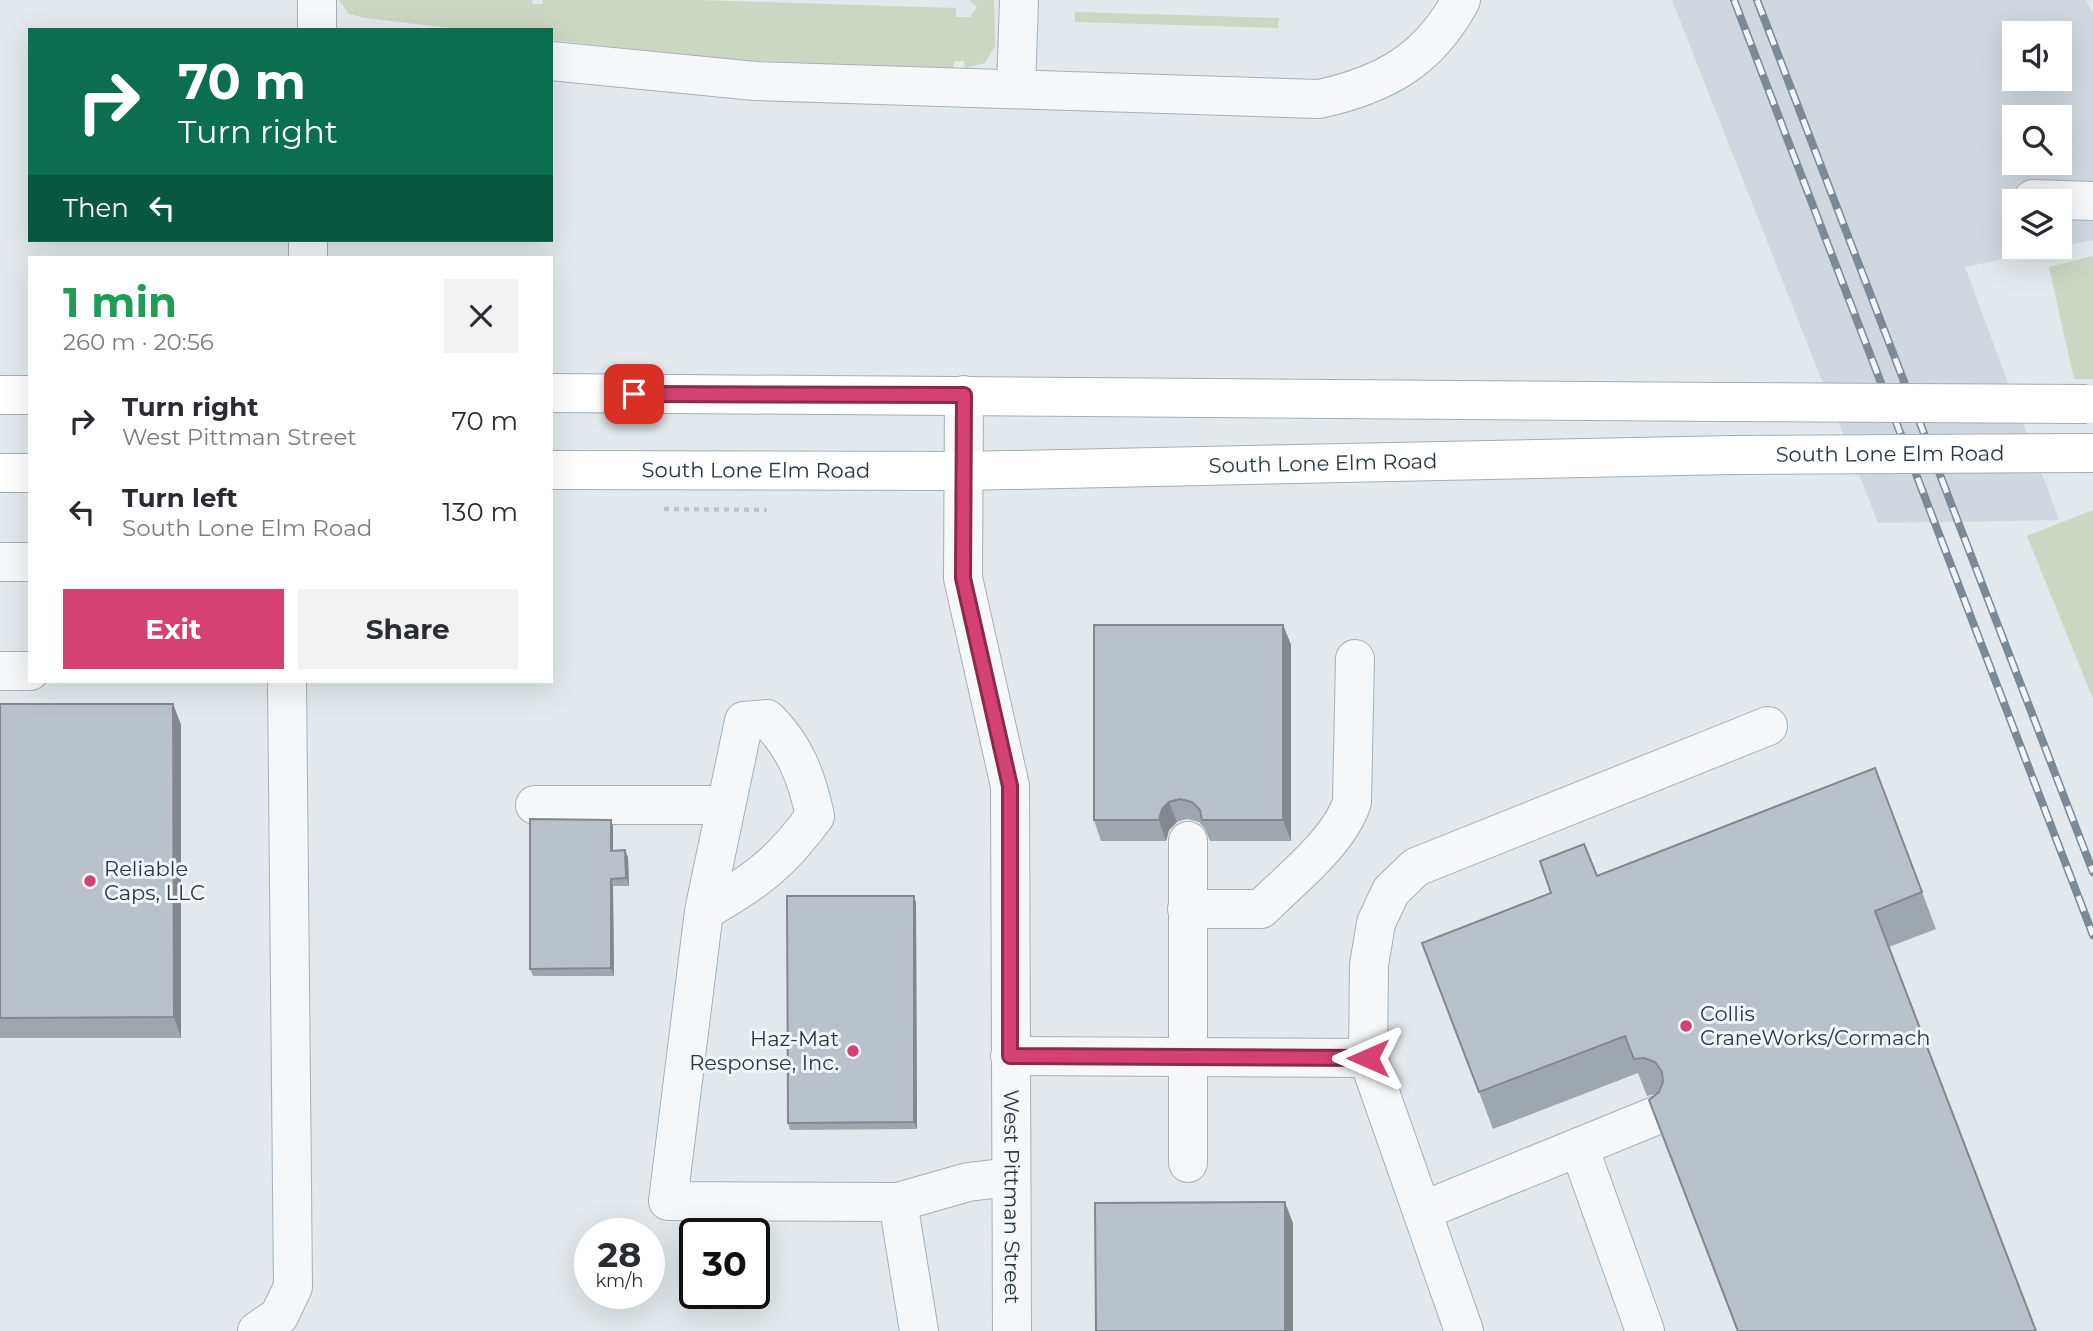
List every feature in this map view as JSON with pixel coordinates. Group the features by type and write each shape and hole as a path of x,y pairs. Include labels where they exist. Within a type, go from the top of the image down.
{"main road":[{"path":"553,393 2090,404"},
{"path":"0,395 28,395"},
{"name":"South Lone Elm Road","path":"553,470 963,471 1732,455 2093,453"},
{"path":"0,473 28,473"}],"street":[{"path":"317,0 317,28"},
{"path":"1016,89 1018,0"},
{"path":"553,61 755,81 1284,100 1319,99 1359,90 1392,74 1442,33 1461,0"},
{"path":"2072,200 2093,201"},
{"name":"West Pittman Street","path":"964,395 963,578 1010,786 1012,1331"},
{"path":"0,562 28,562"},
{"path":"1187,909 1261,909 1336,833 1347,817 1352,802 1355,659"},
{"path":"0,671 28,671"},
{"path":"257,1331 279,1316 293,1287 287,683"},
{"path":"704,911 755,882 794,846 815,816 808,781 785,736 767,719 744,721 725,805 704,911 668,1201 898,1202 968,1182 1011,1177"},
{"path":"1464,1331 1368,1058 1369,964 1376,923 1391,891 1416,867 1768,726"},
{"path":"534,805 725,805"},
{"path":"1188,841 1188,1163"},
{"path":"1010,1056 1368,1058"},
{"path":"1422,1211 1655,1116"},
{"path":"1579,1147 1645,1331"},
{"path":"898,1202 919,1331"}],"shaded area":[{"path":"1672,0 2086,0 2093,13 2093,240 2072,244 2072,189 2002,189 2003,259 1965,267 2059,520 1878,523"}],"green space":[{"path":"339,0 532,0 533,4 543,4 543,0 696,0 956,8 956,17 970,17 977,7 969,0 994,0 995,46 985,63 965,68 964,61 954,61 953,68 731,60 553,40 553,28 449,28 349,14"},
{"path":"1075,12 1279,18 1278,28 1075,22"},
{"path":"2093,256 2093,379 2074,379 2049,267"},
{"path":"2093,510 2093,699 2027,536"}],"building":[{"path":"1094,625 1283,625 1283,820 1202,820 1200,810 1192,802 1180,799 1169,802 1162,809 1159,820 1094,820"},
{"name":"Reliable Caps, LLC","path":"0,704 173,704 174,1017 0,1018"},
{"name":"Collis CraneWorks/Cormach","path":"1875,768 1922,892 1875,911 2036,1331 1738,1331 1649,1100 1659,1092 1663,1082 1662,1072 1655,1062 1644,1058 1634,1059 1625,1036 1479,1092 1422,943 1551,893 1540,861 1584,844 1597,876"},
{"path":"530,819 611,820 611,851 625,850 626,878 611,879 611,968 530,969"},
{"name":"Haz-Mat Response, Inc.","path":"787,896 914,896 914,1122 788,1123"},
{"path":"1285,1202 1285,1331 1096,1331 1095,1203"}],"railway":[{"path":"1734,0 2093,935"},
{"path":"1757,0 2093,872"}],"place":[{"name":"Reliable Caps, LLC","path":"90,881"},
{"name":"Collis CraneWorks/Cormach","path":"1686,1026"},
{"name":"Haz-Mat Response, Inc.","path":"853,1051"}],"route":[{"path":"634,394 964,395 961,542 963,578 970,621 1010,786 1010,1056 1368,1058"}]}
